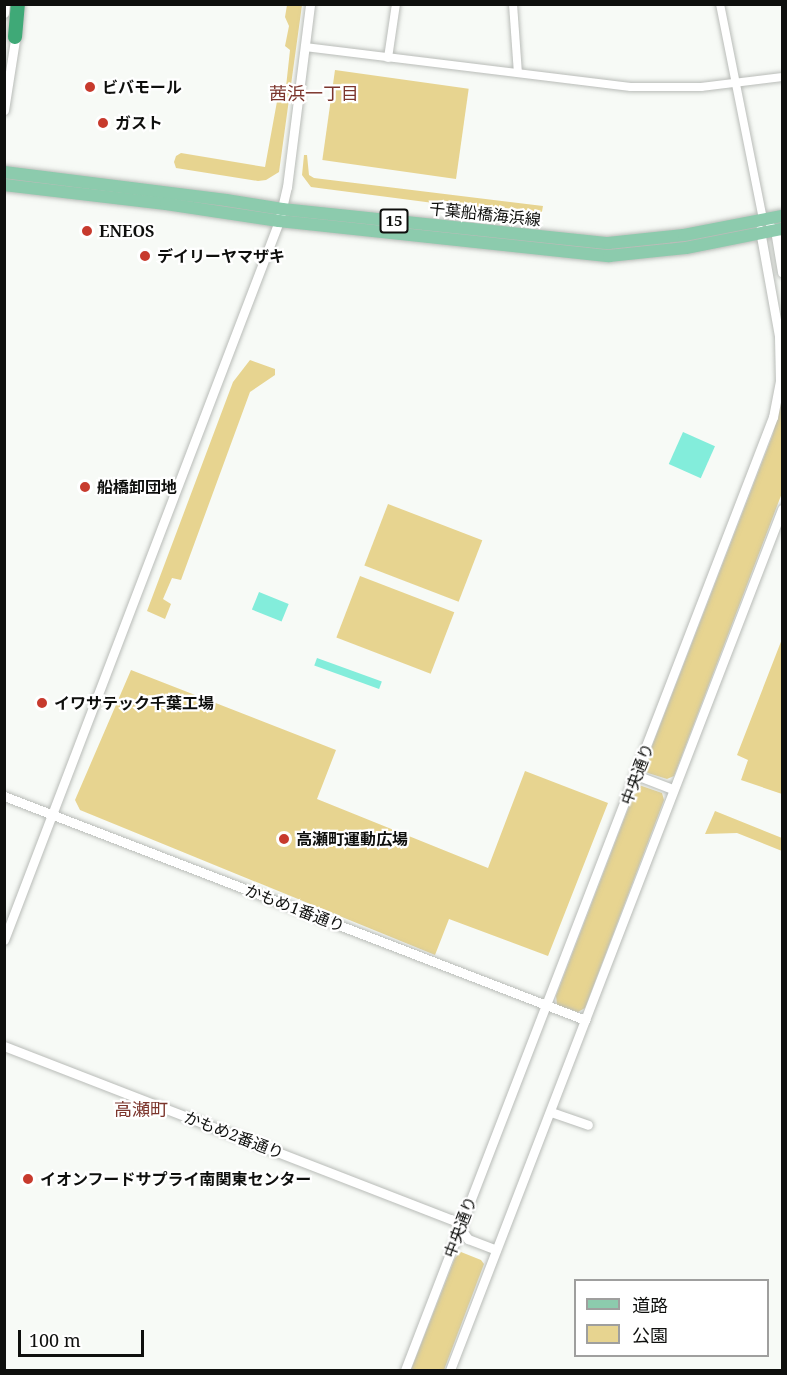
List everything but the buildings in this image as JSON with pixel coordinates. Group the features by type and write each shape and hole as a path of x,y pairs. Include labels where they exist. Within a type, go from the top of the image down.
{"highway":[{"path":"15,37 18,4"}],"main road":[{"name":"千葉船橋海浜線","path":"4,172 216,198 281,215 609,256 686,248 779,229"},
{"name":"千葉船橋海浜線","path":"4,185 166,204 608,243 684,235 783,216"}],"street":[{"path":"4,13 6,4"},
{"path":"4,110 15,37 24,4"},
{"path":"4,940 281,215 309,4"},
{"path":"388,58 396,4"},
{"path":"513,4 518,73"},
{"path":"720,4 763,220 759,233"},
{"path":"304,47 597,85 664,89 737,84 783,77"},
{"path":"763,220 779,229 783,272"},
{"name":"中央通り","path":"405,1371 768,433 778,396 781,364 768,267 759,233"},
{"path":"450,1371 783,509"},
{"path":"636,775 673,789"},
{"name":"かもめ1番通り","path":"4,796 585,1020"},
{"name":"かもめ2番通り","path":"4,1046 451,1219 468,1239 496,1250"},
{"path":"550,1112 588,1125"}],"green space":[{"path":"287,5 302,5 279,172 266,180 258,181 176,168 174,162 176,156 181,153 265,167 278,96 285,96 290,50 285,46 289,26 285,17"},
{"path":"335,70 469,89 456,179 322,160"},
{"path":"304,155 307,155 309,175 314,178 543,206 541,217 311,187 302,175"},
{"path":"250,360 275,369 275,375 250,392 181,580 172,578 163,599 171,604 165,619 147,611 233,382"},
{"path":"782,397 782,493 674,776 667,779 648,773 645,770 646,762 773,434"},
{"path":"388,504 482,540 459,602 364,566"},
{"path":"360,576 454,612 431,674 336,638"},
{"path":"782,639 782,794 741,780 748,760 737,755"},
{"name":"高瀬町運動広場","path":"131,670 336,750 317,799 488,868 525,771 608,803 548,956 449,919 435,955 80,810 75,800"},
{"path":"639,785 662,793 664,800 585,1008 578,1012 557,1005 556,996"},
{"path":"715,811 782,838 782,851 737,833 705,834"},
{"path":"461,1252 481,1260 484,1264 444,1370 411,1370 455,1258"}],"shaded area":[{"path":"683,432 715,446 701,478 669,464"},
{"path":"259,592 289,604 282,622 252,610"},
{"path":"317,658 382,682 379,689 314,666"}],"place":[{"name":"ビバモール","path":"90,87"},
{"name":"ガスト","path":"103,123"},
{"name":"ENEOS","path":"87,231"},
{"name":"デイリーヤマザキ","path":"145,256"},
{"name":"船橋卸団地","path":"85,487"},
{"name":"イワサテック千葉工場","path":"42,703"},
{"name":"高瀬町運動広場","path":"284,839"},
{"name":"イオンフードサプライ南関東センター","path":"28,1179"}],"district":[{"name":"茜浜一丁目","path":"314,93"},
{"name":"高瀬町","path":"141,1109"}]}
